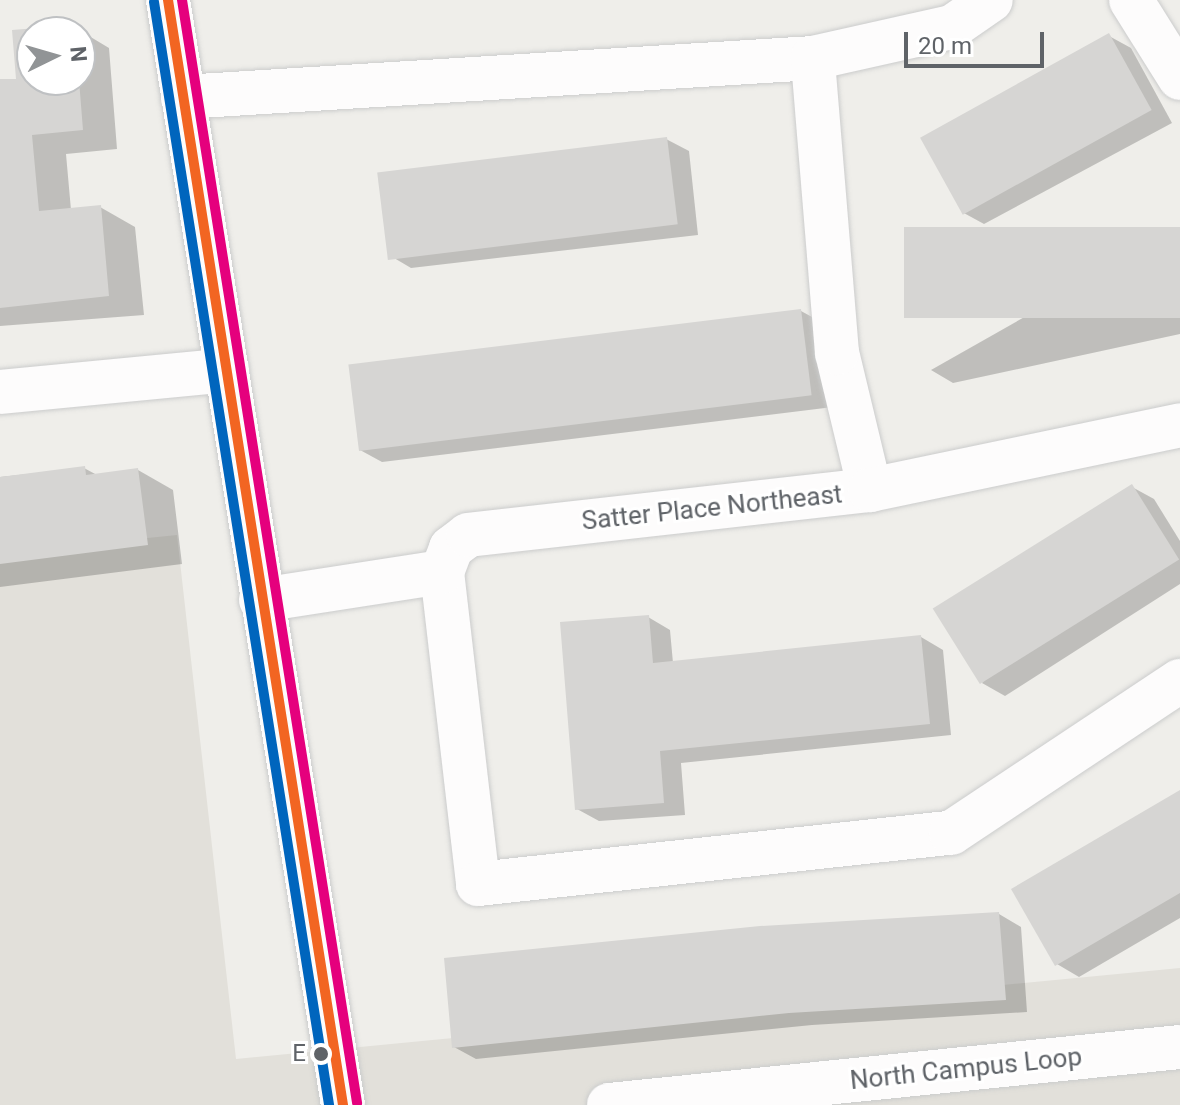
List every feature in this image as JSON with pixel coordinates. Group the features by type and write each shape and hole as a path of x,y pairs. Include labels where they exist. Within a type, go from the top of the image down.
{"street":[{"path":"168,0 343,1105"},
{"path":"183,97 813,58 952,27 991,0"},
{"path":"1131,0 1180,78"},
{"path":"813,58 837,353 870,490"},
{"path":"0,392 227,370"},
{"name":"Satter Place Northeast","path":"442,572 451,548 468,535 870,490 1180,425"},
{"path":"261,600 442,572 478,884 951,833 1180,681"},
{"name":"North Campus Loop","path":"609,1105 1180,1047"}],"shaded area":[{"path":"177,535 236,1059 1180,968 1180,1105 0,1105 0,553"}],"building":[{"path":"12,30 16,30 16,79"},
{"path":"1109,33 1152,110 963,215 920,138"},
{"path":"0,79 16,79 16,96 80,96 83,130 32,135 39,211 101,205 109,296 0,308"},
{"path":"667,137 678,224 388,260 377,173"},
{"path":"904,227 1180,227 1180,318 904,318"},
{"path":"801,309 812,395 359,451 348,365"},
{"path":"85,466 86,475 138,468 148,545 0,564 0,477"},
{"path":"1132,484 1179,559 980,684 933,609"},
{"path":"649,615 653,663 921,635 930,724 660,751 664,803 575,810 560,622"},
{"path":"1180,790 1180,893 1055,966 1011,889"},
{"path":"999,912 1006,1000 789,1013 452,1048 444,958 760,926"}],"transit line":[{"path":"168,0 343,1105"},
{"path":"182,0 357,1103"},
{"path":"154,2 329,1105"}],"place":[{"name":"E","path":"321,1054"}]}
